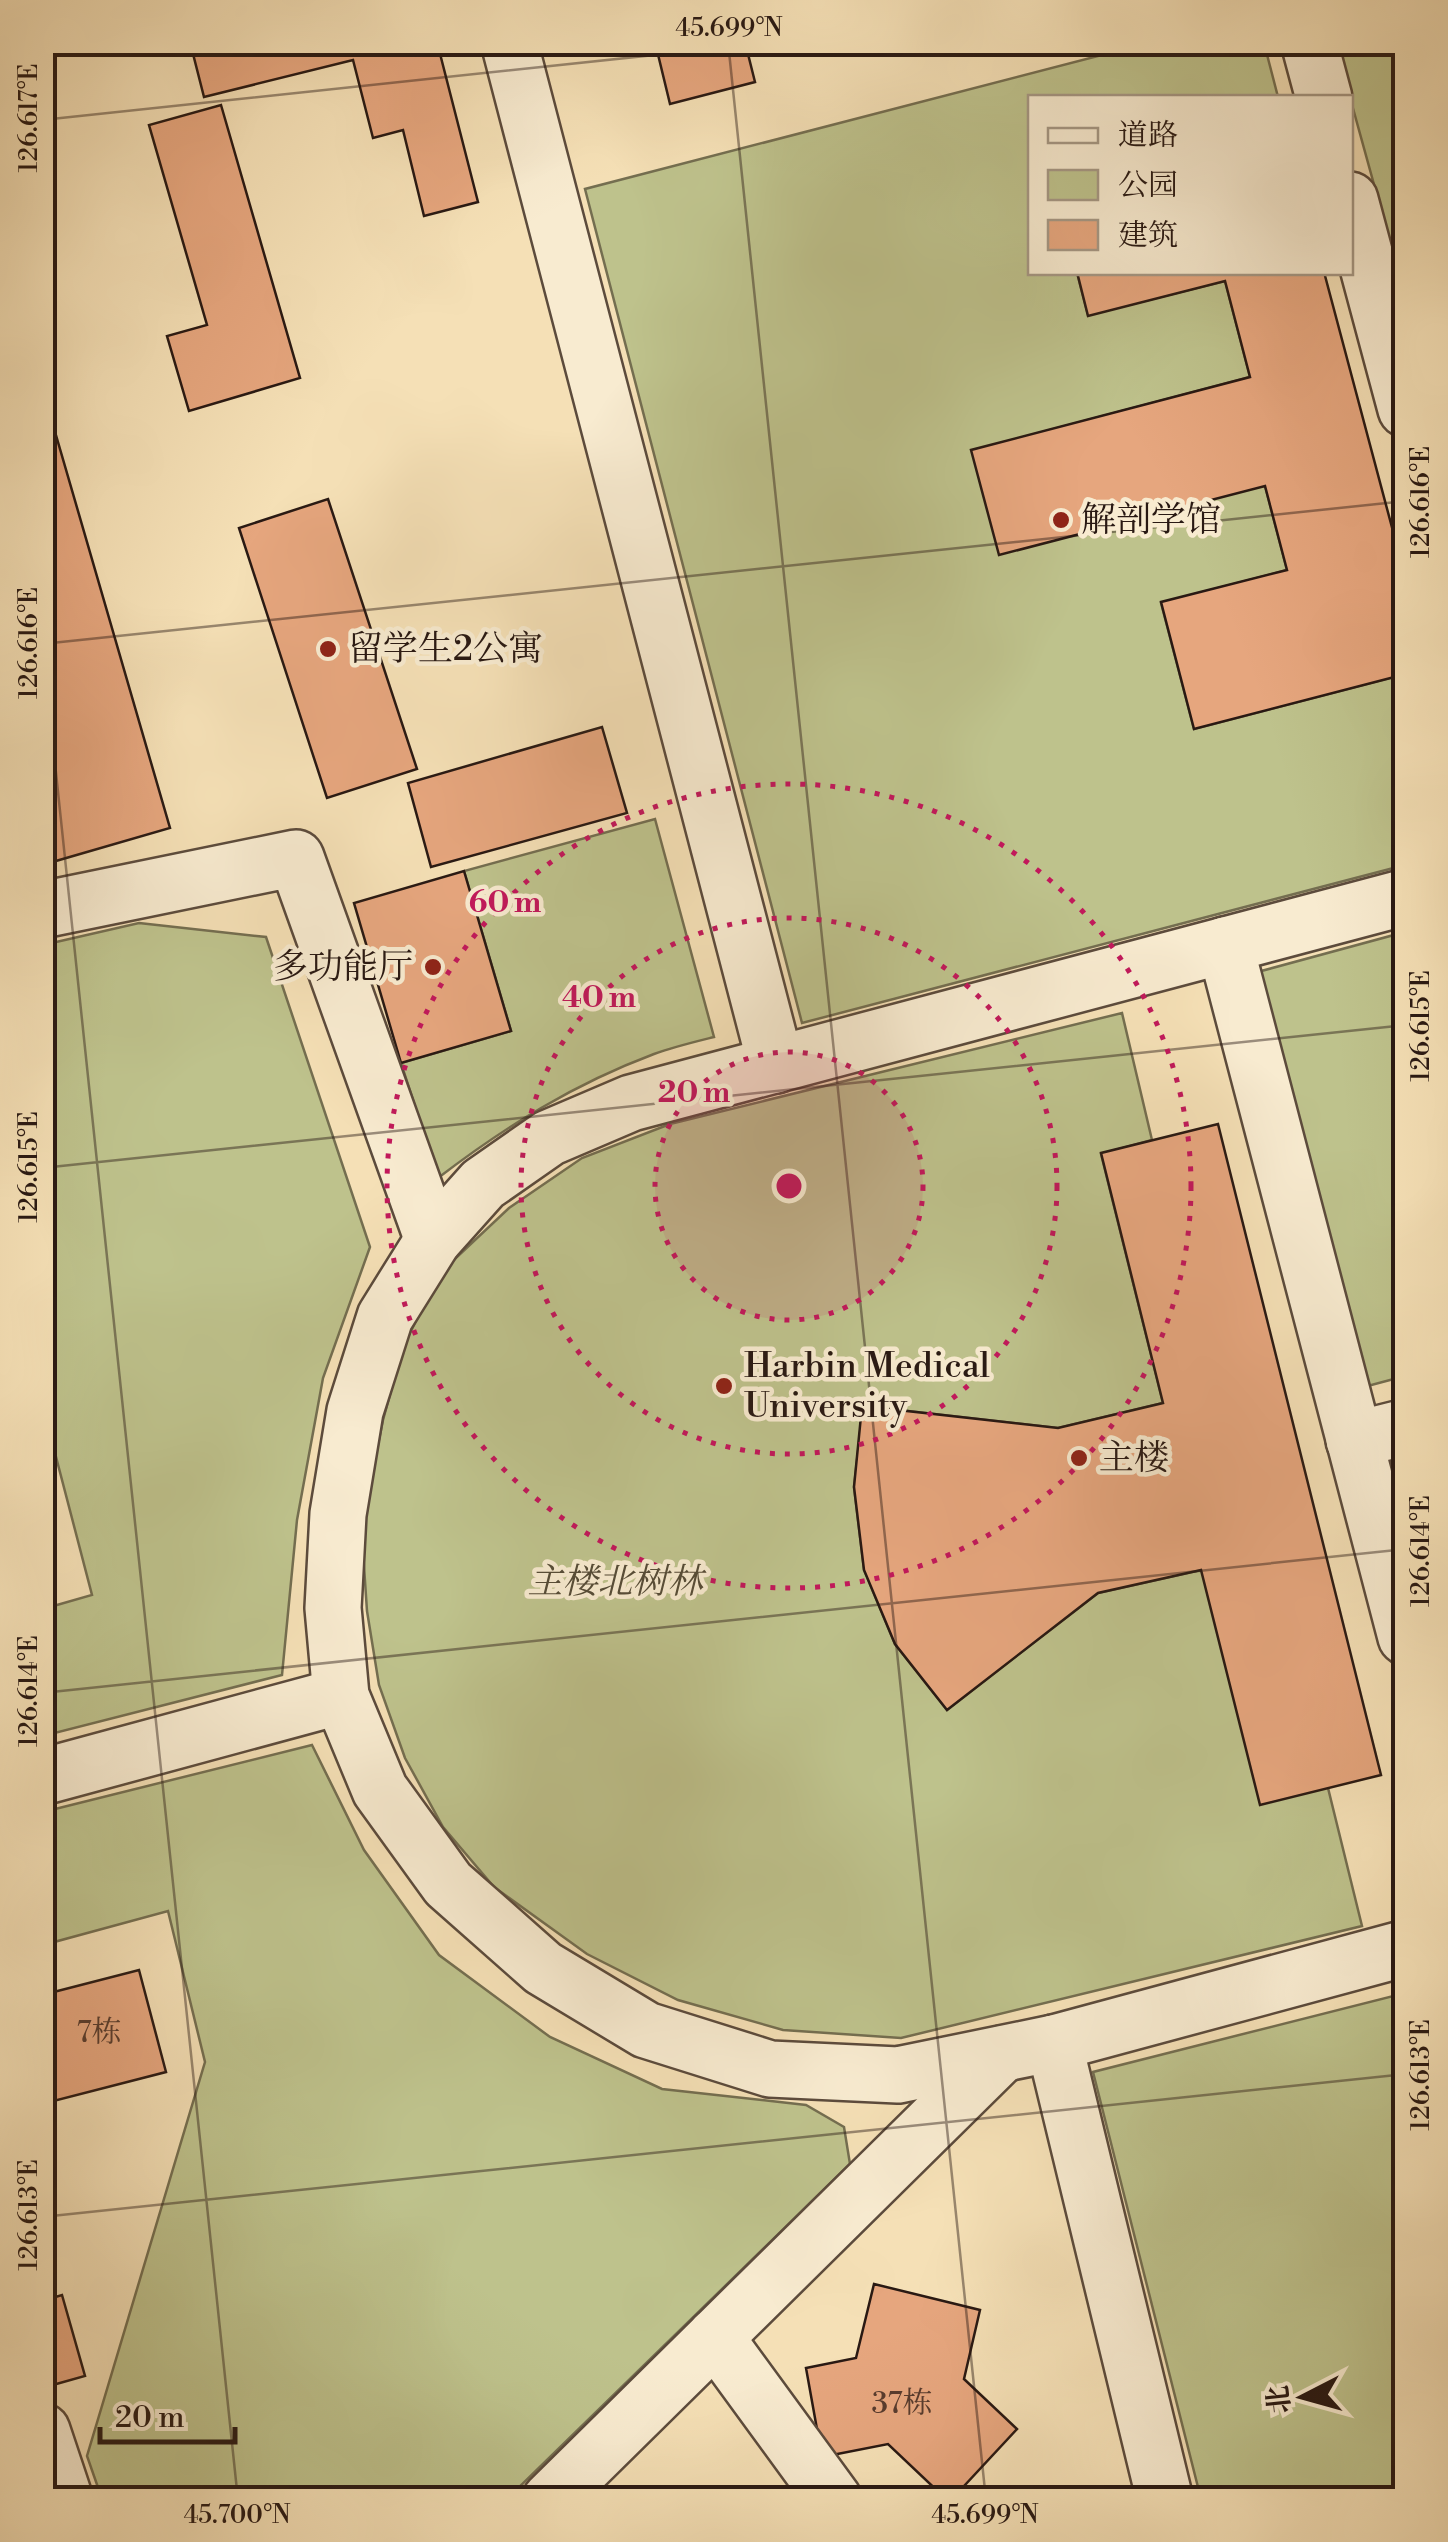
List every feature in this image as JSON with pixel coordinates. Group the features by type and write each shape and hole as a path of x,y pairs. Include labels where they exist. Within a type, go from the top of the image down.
{"street":[{"path":"509,42 776,1065"},
{"path":"1309,42 1323,95"},
{"path":"1353,211 1406,409"},
{"path":"42,910 296,858 433,1240"},
{"path":"1406,896 631,1103 549,1138 484,1184 433,1240 385,1317 355,1411 338,1514 333,1608 340,1696 380,1790 448,1884 543,1968 646,2030 770,2069 898,2075 1028,2049 1406,1948"},
{"path":"1225,945 1406,1638"},
{"path":"1354,1440 1406,1427"},
{"path":"42,1777 340,1696"},
{"path":"550,2500 715,2337 1028,2049"},
{"path":"1028,2049 1165,2500"},
{"path":"715,2337 834,2500"},
{"path":"42,2430 66,2500"}],"green space":[{"path":"1148,43 1264,43 1277,95 1028,95 1028,275 1078,275 1088,315 1225,281 1250,377 971,451 1265,486 1287,570 1161,603 1194,729 1405,674 1405,865 802,1023 585,189"},
{"path":"1335,43 1405,43 1405,297 1353,108 1353,95 1349,95"},
{"path":"655,819 714,1037 654,1054 568,1093 489,1141 438,1178 401,1063 511,1031 464,871"},
{"path":"139,923 266,937 370,1247 323,1378 297,1520 282,1675 43,1736 43,1609 92,1595 43,1407 43,945"},
{"path":"1405,932 1405,1376 1364,1387 1254,973"},
{"name":"主楼北树林","path":"1122,1013 1152,1140 1101,1154 1163,1403 1058,1428 863,1406 854,1487 864,1570 895,1644 947,1710 1098,1593 1201,1570 1328,1788 1362,1926 901,2038 783,2030 678,2000 587,1954 494,1887 443,1827 405,1758 379,1685 367,1611 363,1551 368,1494 403,1347 440,1273 509,1208 582,1158 670,1124"},
{"path":"312,1745 364,1850 439,1955 550,2037 662,2089 806,2105 844,2127 850,2164 507,2499 102,2499 87,2456 205,2062 168,1911 43,1945 43,1812"},
{"path":"1405,1993 1405,2499 1201,2499 1093,2072"}],"building":[{"path":"190,42 437,42 478,202 424,216 403,130 373,138 353,60 204,97"},
{"path":"655,42 745,42 755,82 670,104"},
{"path":"221,105 300,378 189,411 167,336 207,325 149,125"},
{"name":"解剖学馆","path":"1078,275 1325,275 1406,580 1406,674 1194,729 1161,602 1287,570 1265,486 999,555 971,450 1250,377 1225,281 1088,316"},
{"path":"42,387 170,828 42,865"},
{"name":"留学生2公寓","path":"328,499 417,769 327,798 239,528"},
{"path":"602,727 627,813 431,867 408,783"},
{"name":"多功能厅","path":"464,871 511,1031 401,1063 354,903"},
{"name":"主楼","path":"1218,1124 1381,1775 1260,1805 1201,1570 1098,1593 947,1710 895,1644 864,1570 854,1487 862,1406 1058,1428 1163,1403 1101,1153"},
{"path":"139,1970 166,2072 42,2104 42,1995"},
{"path":"874,2284 980,2310 964,2379 1017,2429 951,2500 888,2444 822,2457 806,2368 856,2358"},
{"path":"62,2295 85,2376 42,2388 42,2301"}],"place":[{"name":"解剖学馆","path":"1061,520"},
{"name":"留学生2公寓","path":"328,649"},
{"name":"多功能厅","path":"433,967"},
{"name":"Harbin Medical University","path":"724,1386"},
{"name":"主楼","path":"1079,1458"}]}
